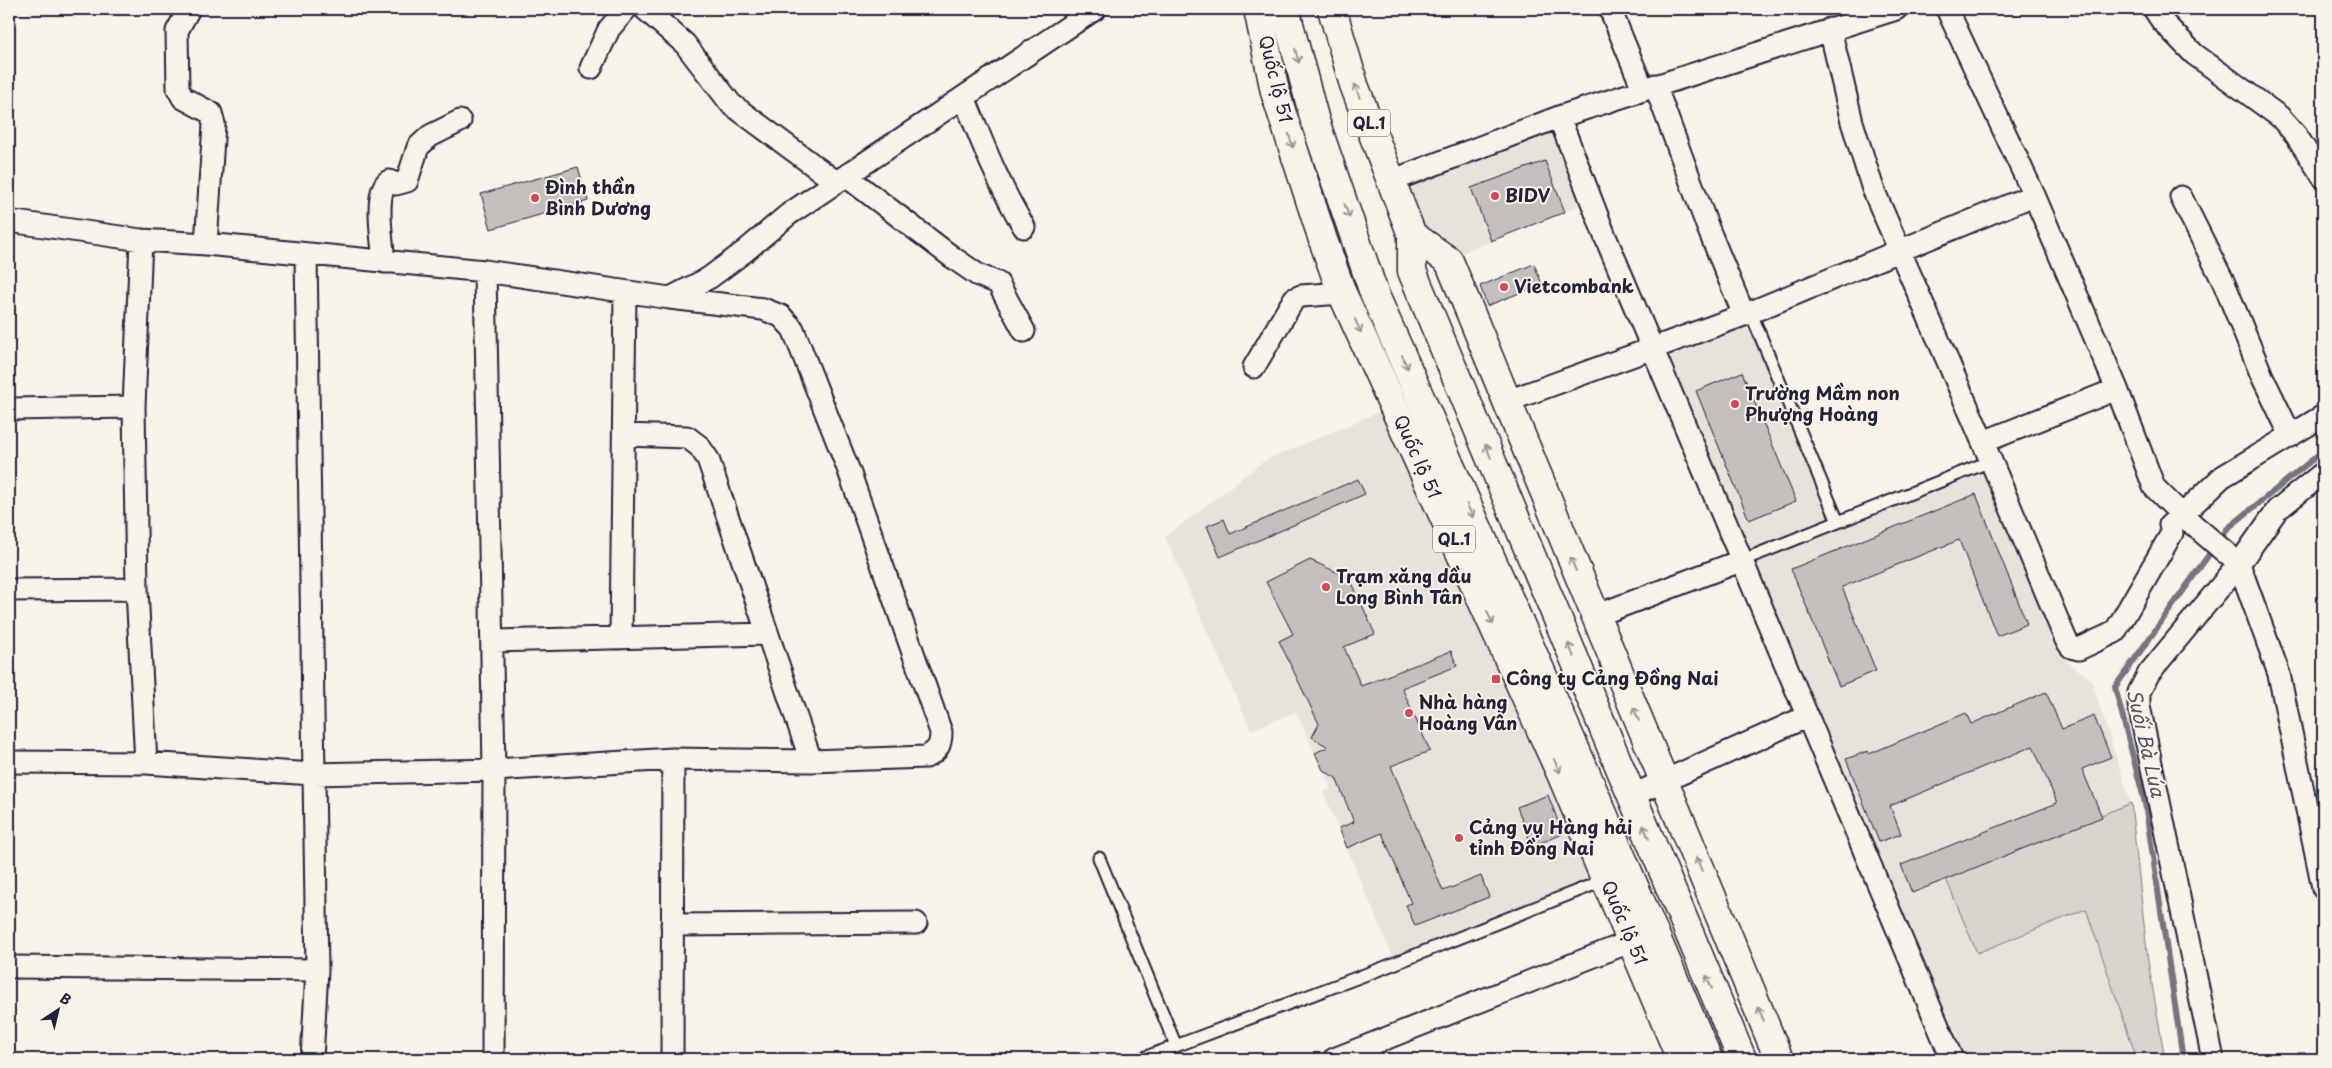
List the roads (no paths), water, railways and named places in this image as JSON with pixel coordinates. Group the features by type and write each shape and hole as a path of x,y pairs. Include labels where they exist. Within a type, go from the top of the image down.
{"main road":[{"name":"Quốc lộ 51","path":"1258,9 1275,92 1342,293 1562,776 1617,874 1708,1059"},
{"name":"Quốc lộ 51","path":"1285,9 1315,121 1374,292 1617,874 1632,941 1681,1059"},
{"name":"QL.1","path":"1332,9 1354,85 1412,235 1412,271 1742,1059"},
{"path":"1412,235 1449,261 1505,402 1596,616 1779,1059"}],"street":[{"path":"189,9 177,31 178,89 183,98 211,113 214,124 206,244"},
{"path":"591,68 609,29 626,9"},
{"path":"645,9 685,44 731,104 978,275 998,283 1024,331"},
{"path":"670,298 709,278 790,214 1095,9"},
{"path":"1610,9 1649,87 1708,228 1747,313"},
{"path":"1391,181 1559,117 1834,21 1896,9"},
{"path":"1947,9 2034,195 2117,389 2154,487 2182,515 2239,564 2279,674 2323,888"},
{"path":"2154,9 2162,21 2194,54 2280,117 2296,135 2323,177"},
{"path":"1834,21 1860,149 1873,189 1987,451 2056,618 2071,647 2080,649 2114,632 2172,533 2170,525 2222,477 2323,416"},
{"path":"964,97 989,159 1010,204 1024,227"},
{"path":"1559,117 1584,186 1654,348 1952,1059"},
{"path":"384,262 380,198 383,186 389,181 396,184 407,181 418,147 430,136 460,121"},
{"path":"1505,402 1747,313 1900,252 2034,195"},
{"path":"2181,197 2224,283 2262,376 2291,436"},
{"path":"9,221 141,240 206,244 485,271 625,292 763,309 781,316 793,329 850,471 941,732 941,744 934,753 926,757 811,761 673,759 494,770 313,774 146,763 9,762"},
{"path":"141,240 134,407 137,589 146,763"},
{"path":"306,255 317,970 312,1059"},
{"path":"485,271 494,770 493,1059"},
{"path":"621,638 625,292"},
{"path":"1254,367 1294,299 1301,296 1342,293"},
{"path":"1987,451 2117,389"},
{"path":"9,409 134,407"},
{"path":"624,435 688,437 699,446 708,459 811,761"},
{"path":"2212,1059 2163,829 2139,706 2139,692 2148,673 2239,564 2277,510 2323,474"},
{"path":"1596,616 1743,560"},
{"path":"9,590 137,589"},
{"path":"492,641 768,634"},
{"path":"1631,796 1808,716"},
{"path":"672,1059 673,759"},
{"path":"672,925 916,923"},
{"path":"1334,1059 1632,941"},
{"path":"9,967 317,970"}],"lane":[{"path":"1747,313 1838,522"},
{"path":"1743,560 1838,522 1987,451"},
{"path":"1099,858 1176,1046"},
{"path":"1141,1059 1383,968 1617,874"}],"waterway":[{"name":"Suối Bà Lúa","path":"2183,1059 2145,803 2115,687 2227,529 2323,451"}],"place":[{"name":"BIDV","path":"1495,196"},
{"name":"Đình thần Bình Dương","path":"535,198"},
{"name":"Vietcombank","path":"1504,287"},
{"name":"Trường Mầm non Phượng Hoàng","path":"1735,404"},
{"name":"Trạm xăng dầu Long Bình Tân","path":"1326,587"},
{"name":"Công ty Cảng Đồng Nai","path":"1496,679"},
{"name":"Nhà hàng Hoàng Vân","path":"1409,713"},
{"name":"Cảng vụ Hàng hải tỉnh Đồng Nai","path":"1459,838"}]}
